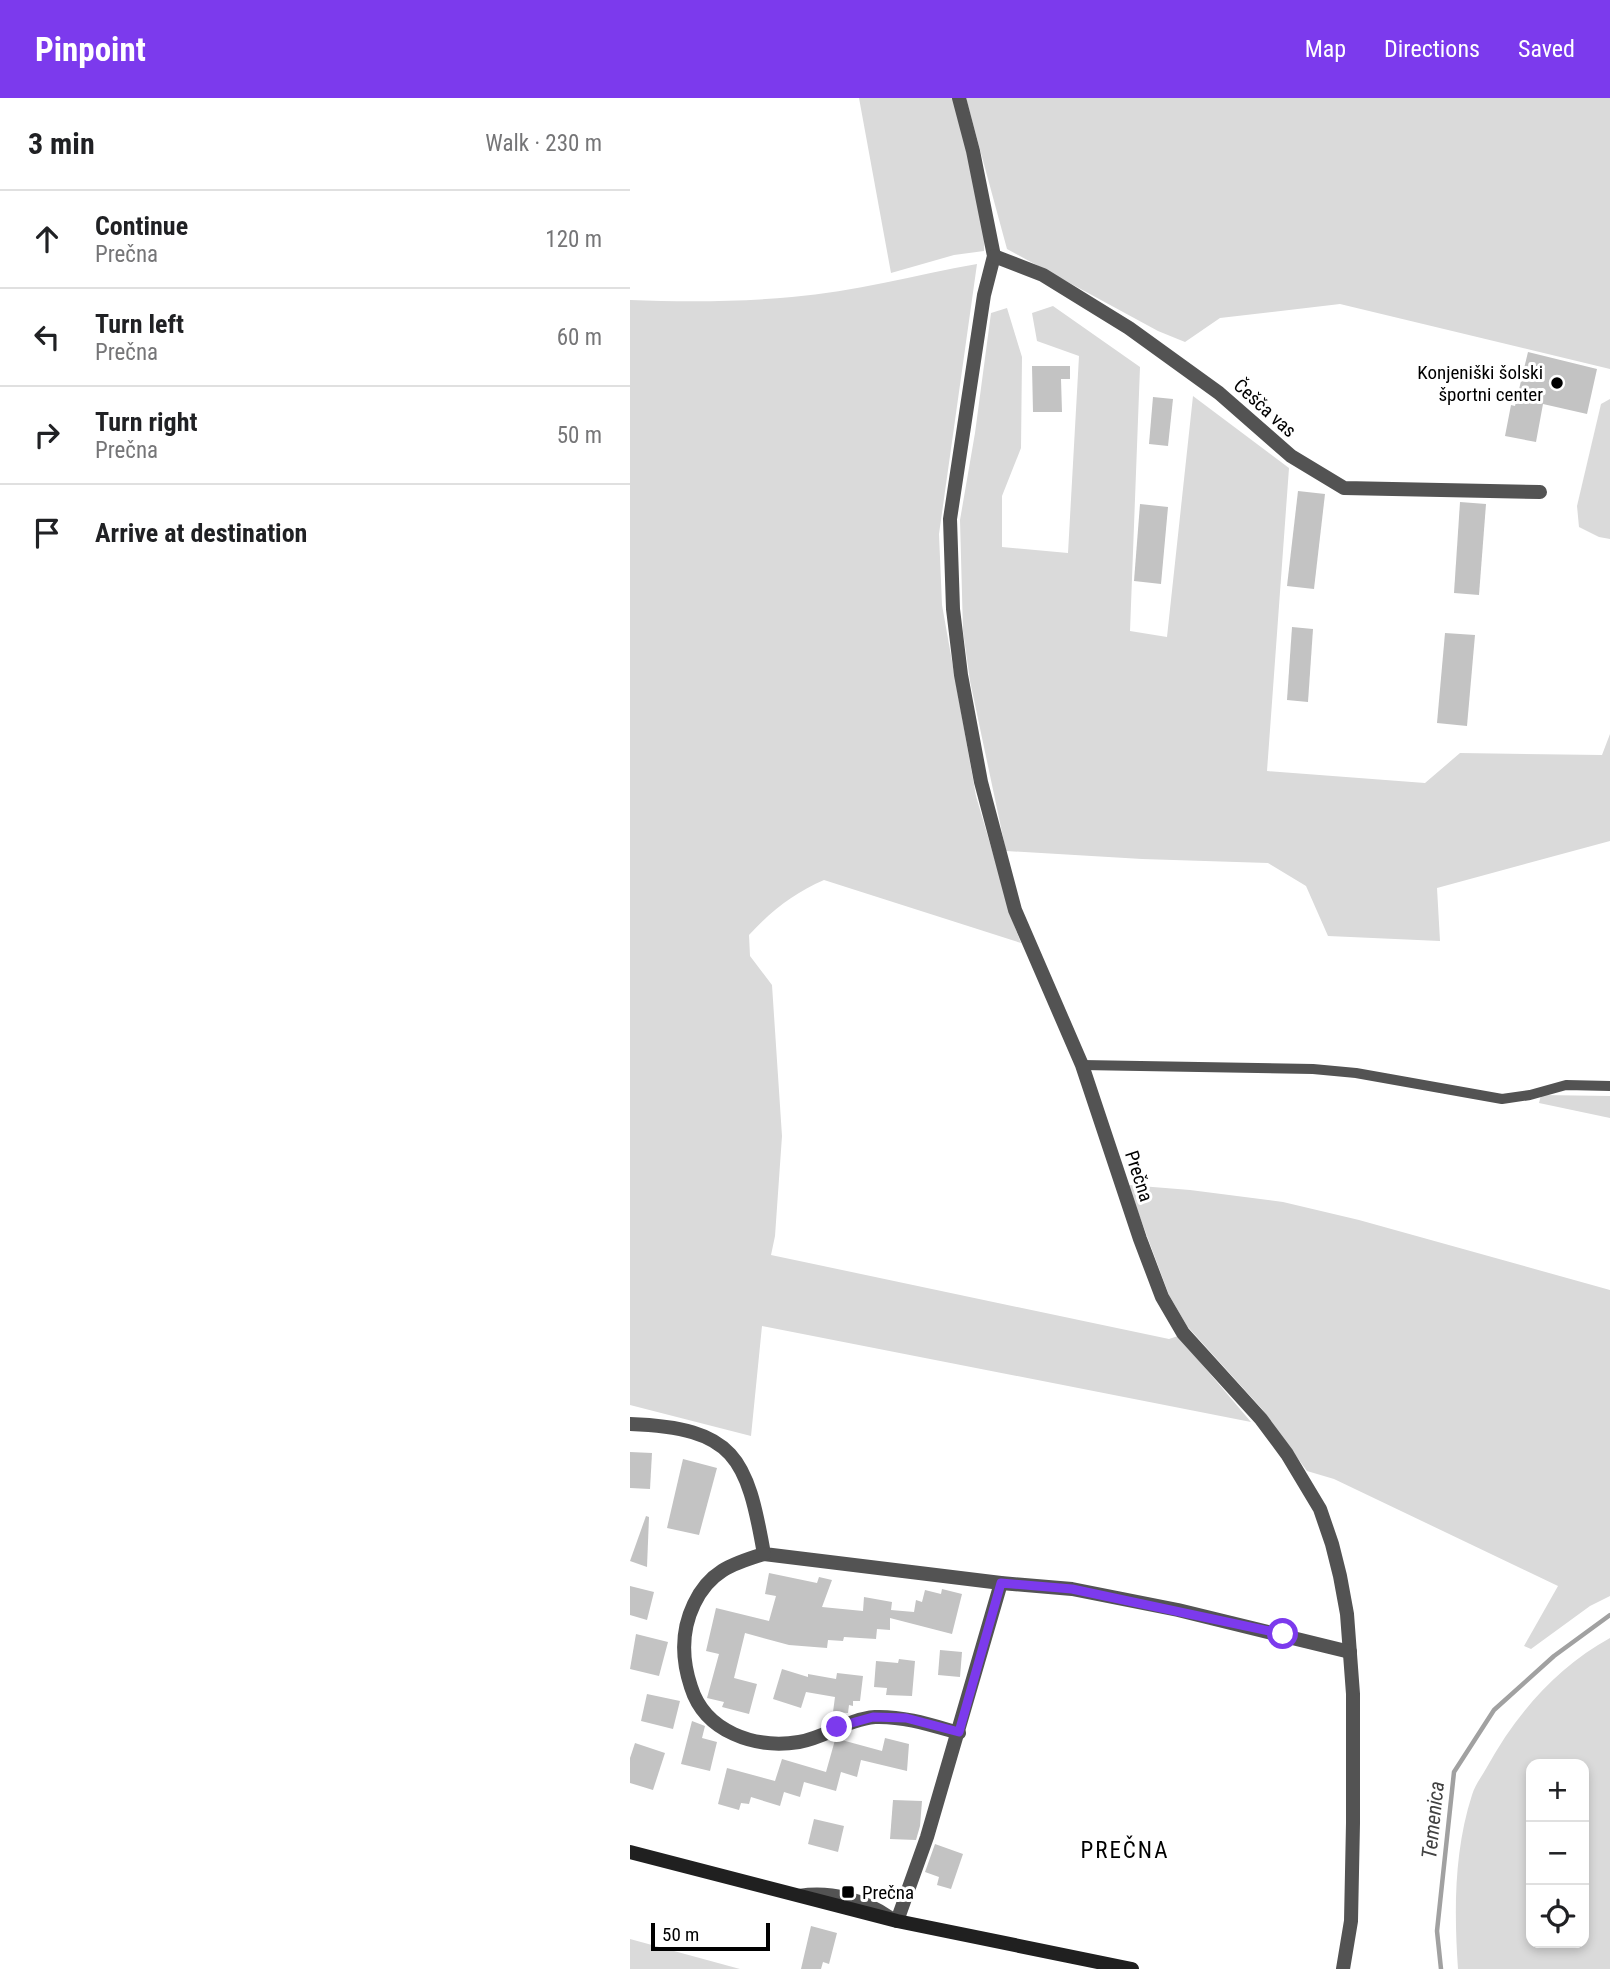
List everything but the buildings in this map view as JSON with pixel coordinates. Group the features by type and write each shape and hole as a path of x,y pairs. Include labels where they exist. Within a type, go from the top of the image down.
{"street":[{"path":"959,98 973,151 994,256"},
{"name":"Češča vas","path":"994,256 1043,275 1129,328 1219,393 1291,456 1344,488 1540,492"},
{"name":"Prečna","path":"994,256 984,295 950,519 953,609 961,675 981,782 1015,911 1082,1065 1139,1239 1162,1297 1183,1333 1261,1419 1287,1454 1320,1509 1340,1576 1350,1652 1353,1835 1351,1921 1343,1969"},
{"path":"630,1424 683,1429 707,1437 731,1453 749,1482 764,1554"},
{"path":"959,1732 906,1718 873,1717 837,1727 802,1742 769,1744 746,1740 704,1715 694,1698 684,1666 684,1644 691,1609 701,1590 712,1578 734,1563 764,1554 1072,1589 1178,1610 1350,1652"},
{"path":"897,1921 927,1837 1001,1583"},
{"path":"630,1852 897,1921 1132,1969"}],"lane":[{"path":"1082,1065 1313,1069 1356,1073 1502,1099 1566,1085 1610,1086"}],"shaded area":[{"path":"859,98 957,98 985,223 984,251 954,255 891,273"},
{"path":"966,98 1610,98 1610,369 1340,304 1220,318 1185,342 1158,331 1007,249"},
{"path":"977,264 939,534 942,605 976,796 1021,943 824,880 784,903 749,935 750,956 772,985 782,1136 775,1236 771,1255 1169,1339 1178,1336 1251,1422 762,1326 751,1436 630,1405 630,300 731,301 815,295"},
{"path":"1053,306 1140,367 1130,631 1167,637 1193,396 1289,468 1267,771 1425,783 1460,753 1602,755 1610,734 1610,841 1437,888 1440,941 1328,936 1306,886 1268,863 1006,851 970,681 963,631 960,520 991,313 1007,308 1022,357 1021,448 1002,496 1002,547 1068,553 1079,356 1037,341 1032,313"},
{"path":"1610,399 1610,539 1599,537 1579,527 1577,506 1601,404"},
{"path":"1541,1095 1610,1096 1610,1118 1539,1103"},
{"path":"1128,1185 1283,1202 1359,1220 1610,1290 1610,1596 1590,1606 1531,1649 1524,1646 1558,1586 1334,1479 1307,1471 1262,1409 1187,1326 1169,1295"},
{"path":"1610,1638 1610,1969 1458,1969 1456,1903 1459,1859 1473,1791 1511,1729 1539,1694 1572,1663"},
{"path":"630,1939 740,1969 630,1969"}],"waterway":[{"name":"Temenica","path":"1441,1969 1437,1931 1454,1772 1494,1710 1554,1656 1610,1615"}],"place":[{"name":"Konjeniški šolski športni center","path":"1557,383"},
{"name":"Prečna","path":"848,1892"}],"district":[{"name":"PREČNA","path":"1125,1850"}],"route":[{"path":"837,1727 873,1717 906,1718 959,1732 1001,1583 1072,1589 1283,1634"}]}
